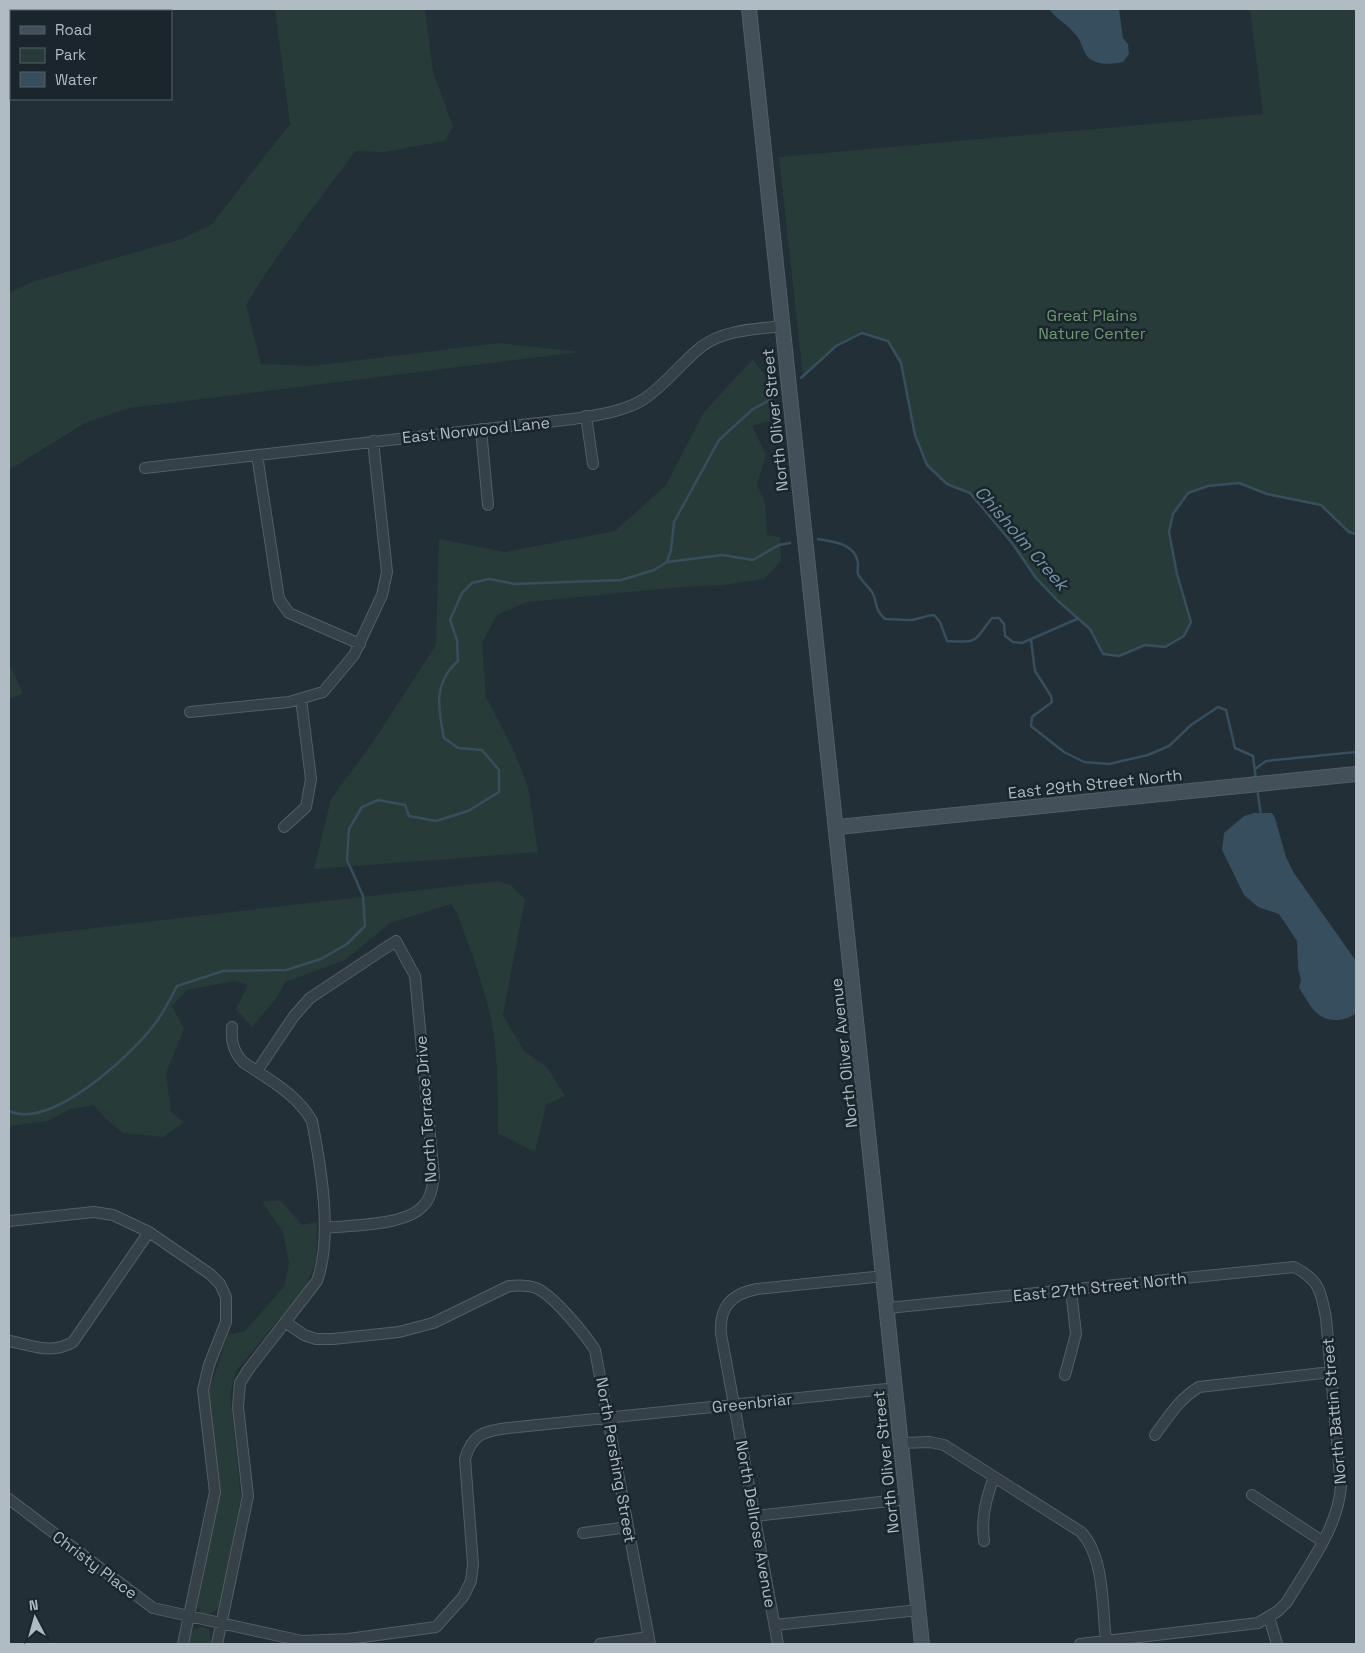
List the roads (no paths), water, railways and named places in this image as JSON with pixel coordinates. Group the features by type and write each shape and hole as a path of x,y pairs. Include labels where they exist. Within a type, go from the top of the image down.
{"main road":[{"name":"North Oliver Street","path":"750,9 782,326 838,827"},
{"name":"East 29th Street North","path":"838,827 1356,774"},
{"name":"North Oliver Avenue","path":"838,827 884,1276"},
{"name":"North Oliver Street","path":"884,1276 922,1644"}],"street":[{"name":"East Norwood Lane","path":"145,468 481,429 609,412 643,400 702,346 736,332 782,326"},
{"path":"586,416 593,464"},
{"path":"481,429 488,505"},
{"path":"190,712 301,699 323,692 354,655 382,595 387,572 373,441"},
{"path":"257,455 279,599 290,613 360,644"},
{"path":"284,827 306,807 311,779 301,699"},
{"name":"North Terrace Drive","path":"257,1071 294,1016 310,998 396,941 414,976 434,1177 431,1194 423,1206 412,1215 399,1219 325,1228"},
{"path":"217,1644 248,1496 238,1407 240,1383 248,1370 318,1281 324,1264 325,1228 312,1121 306,1109 294,1097 236,1054 231,1042 232,1027"},
{"path":"9,1220 94,1212 113,1215 149,1232 210,1274 220,1284 226,1297 226,1322 209,1365 204,1390 215,1492 184,1644"},
{"path":"9,1342 54,1349 73,1342 149,1232"},
{"name":"East 27th Street North","path":"888,1308 1294,1267 1310,1277"},
{"name":"North Dellrose Avenue","path":"778,1644 720,1324 723,1312 731,1300 742,1292 884,1276"},
{"name":"North Battin Street","path":"1269,1617 1287,1602 1322,1541 1340,1504 1341,1486 1331,1372 1321,1294 1315,1280 1310,1277"},
{"name":"North Pershing Street","path":"285,1322 304,1336 333,1339 399,1332 433,1323 509,1286 520,1285 536,1288 545,1294 584,1332 595,1350 649,1641"},
{"path":"1065,1375 1072,1355 1076,1334 1071,1290"},
{"path":"1155,1435 1185,1395 1199,1387 1331,1372"},
{"name":"Greenbriar","path":"463,1597 471,1581 473,1564 465,1459 468,1447 483,1433 508,1428 896,1388"},
{"path":"901,1443 930,1442 944,1445 1081,1532 1090,1542 1096,1557 1106,1641"},
{"path":"984,1541 982,1518 985,1501 994,1477"},
{"path":"1252,1495 1322,1541"},
{"name":"Christy Place","path":"9,1498 153,1608 221,1624 302,1641 348,1642 436,1627 463,1597"},
{"path":"755,1516 907,1499"},
{"path":"583,1533 628,1528"},
{"path":"775,1625 919,1610"},
{"path":"1080,1644 1106,1641 1167,1639 1258,1623 1269,1617 1277,1644"},
{"path":"600,1644 649,1641"}],"water":[{"path":"1049,9 1119,9 1123,38 1128,44 1129,54 1123,62 1107,64 1096,62 1087,56 1077,36"},
{"path":"1254,813 1272,813 1286,857 1294,873 1356,961 1356,1013 1348,1018 1327,1019 1313,1009 1299,988 1301,980 1298,968 1297,941 1279,914 1258,907 1244,895 1222,850 1224,833 1244,816"}],"waterway":[{"name":"Chisholm Creek","path":"801,378 836,346 862,333 888,341 901,363 915,435 927,465 947,484 970,493 1012,543 1036,578 1058,601 1090,629 1103,654 1119,656 1145,645 1165,647 1184,636 1191,622 1177,574 1169,532 1173,514 1188,493 1208,486 1239,483 1267,494 1321,505 1349,532 1356,534"},
{"path":"9,1111 26,1114 46,1110 67,1101 88,1087 127,1055 142,1039 160,1016 177,986 223,971 286,970 321,959 347,944 365,926 363,896 347,860 349,829 362,807 378,800 405,805 409,816 436,821 468,811 499,792 499,770 482,750 458,748 444,738 439,697 444,678 458,661 457,640 450,620 462,593 472,583 489,579 515,584 621,580 654,570 667,562 671,550 674,522 719,440 753,409 775,397"},
{"path":"818,539 843,545 853,551 858,563 858,574 872,592 878,611 885,619 913,620 934,615 940,622 947,641 965,642 974,639 992,618 999,618 1004,624 1005,636 1013,642 1022,643 1077,619"},
{"path":"667,562 722,555 753,560 779,545 790,543"},
{"path":"1031,640 1035,671 1051,696 1052,702 1032,717 1031,726 1064,752 1084,762 1109,764 1148,755 1169,746 1191,725 1218,707 1226,710 1235,748 1253,756 1256,780"},
{"path":"1255,769 1266,761 1356,752"},
{"path":"1257,788 1261,815"}],"park label":[{"name":"Great Plains Nature Center","path":"1092,324"}]}
